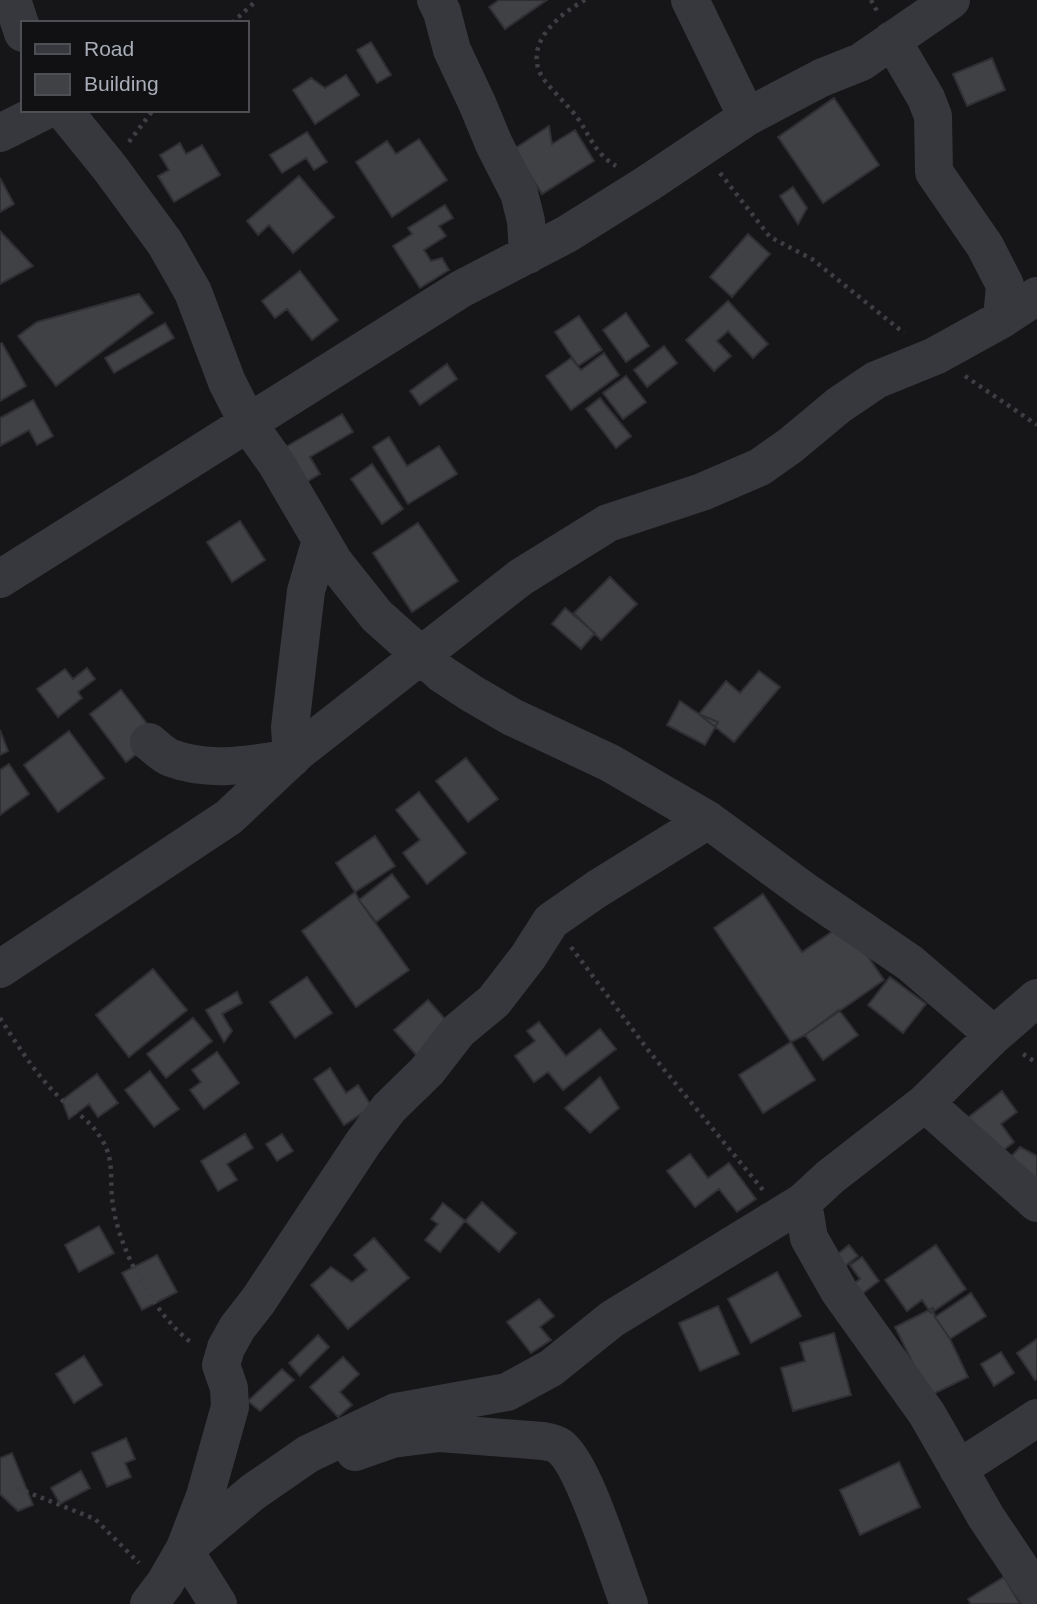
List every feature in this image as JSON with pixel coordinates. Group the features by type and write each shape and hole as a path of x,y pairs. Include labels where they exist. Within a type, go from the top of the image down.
{"street":[{"path":"12,0 21,27"},
{"path":"436,0 452,50 494,144 519,192 526,221 528,255"},
{"path":"690,0 747,117"},
{"path":"2,573 249,425 461,289 528,255 647,184 747,117 821,78 861,62 951,0"},
{"path":"892,40 926,98 933,116 934,172 985,246 1005,285 1002,319"},
{"path":"0,133 42,112"},
{"path":"65,112 165,243 193,292 227,382 249,425 276,463 334,562 377,616 442,674 512,717 610,763 708,820 910,963 994,1035"},
{"path":"0,970 229,817 292,758 521,577 608,523 702,492 760,467 792,445 839,405 876,380 935,356 1037,296"},
{"path":"292,758 290,727 306,592 321,540"},
{"path":"149,742 169,757 200,765 237,766 292,758"},
{"path":"157,1594 184,1550 205,1496 230,1407 229,1388 221,1365 226,1348 388,1108 427,1071 458,1031 494,1001 528,957 551,921 708,820"},
{"path":"184,1550 253,1492 308,1454 396,1412 507,1392 551,1368 612,1319 793,1208 925,1103 994,1035 1037,998"},
{"path":"925,1103 1037,1203"},
{"path":"793,1208 839,1291 927,1414 986,1517 1037,1593"},
{"path":"958,1469 1037,1418"},
{"path":"184,1550 214,1551 228,1542 289,1482 321,1466 392,1439 440,1433 543,1441 558,1445 576,1467 629,1604"},
{"path":"184,1550 218,1604"}],"path":[{"path":"234,21 257,0"},
{"path":"585,0 566,11 547,29 538,49 537,64 542,78 576,116 595,149 608,161 647,184"},
{"path":"700,148 770,237 813,259 935,356 1037,425"},
{"path":"551,921 648,1051 793,1208"},
{"path":"0,1018 25,1057 62,1100 85,1117 103,1142 111,1162 112,1198 119,1233 144,1289 183,1336 221,1365"},
{"path":"18,1488 95,1519 145,1569 157,1594"}],"building":[{"path":"499,0 547,0 505,29 489,7"},
{"path":"371,42 391,75 377,83 357,50"},
{"path":"992,58 1005,90 967,106 953,74"},
{"path":"346,75 359,95 315,124 293,90 311,78 325,88"},
{"path":"834,98 879,165 823,203 778,137"},
{"path":"549,126 552,144 575,130 594,161 542,194 514,149"},
{"path":"307,132 327,162 314,170 306,158 282,173 270,155"},
{"path":"419,139 447,180 392,217 356,162 387,141 396,154"},
{"path":"180,143 186,154 202,145 220,175 174,202 158,176 169,170 160,155"},
{"path":"299,176 334,217 293,253 269,225 258,235 247,221"},
{"path":"0,178 14,204 0,212"},
{"path":"793,187 807,208 798,224 780,196"},
{"path":"445,205 453,218 439,226 446,236 424,250 431,261 442,258 449,270 420,288 393,246 412,234 408,228"},
{"path":"0,231 33,266 0,284"},
{"path":"748,234 770,254 732,297 710,277"},
{"path":"300,271 338,320 312,340 287,309 275,318 262,301"},
{"path":"139,294 153,313 56,386 18,336 37,322"},
{"path":"728,301 768,344 753,358 728,331 717,341 731,356 714,371 686,340"},
{"path":"626,313 649,346 626,362 603,330"},
{"path":"579,316 602,350 578,366 555,332"},
{"path":"165,323 174,338 114,373 105,358"},
{"path":"2,343 26,386 0,401 0,344"},
{"path":"664,346 677,363 647,387 634,370"},
{"path":"604,353 619,375 571,410 546,376 571,358 581,370"},
{"path":"447,364 457,379 420,405 410,391"},
{"path":"626,376 646,402 623,419 603,393"},
{"path":"600,398 631,436 616,448 586,409"},
{"path":"33,400 53,436 37,445 29,430 0,446 0,418"},
{"path":"342,414 353,432 310,457 320,474 305,483 284,448"},
{"path":"389,437 407,466 439,446 457,474 408,504 373,447"},
{"path":"372,464 403,509 382,524 351,479"},
{"path":"240,521 265,560 232,582 207,542"},
{"path":"418,523 458,581 412,612 373,553"},
{"path":"610,577 637,604 601,640 574,613"},
{"path":"565,608 595,633 581,649 552,624"},
{"path":"87,668 95,679 78,692 82,698 58,717 37,689 65,669 73,679"},
{"path":"759,671 780,687 734,742 699,714 726,681 740,693"},
{"path":"121,690 158,738 126,762 90,714"},
{"path":"680,701 699,714 718,722 705,745 667,725"},
{"path":"0,730 8,751 0,755"},
{"path":"69,731 104,778 58,812 24,765"},
{"path":"466,758 498,799 468,822 436,781"},
{"path":"9,764 29,794 0,815 0,770"},
{"path":"419,792 466,853 427,884 403,853 420,840 396,810"},
{"path":"375,836 395,866 355,892 336,863"},
{"path":"392,874 409,897 376,922 359,900"},
{"path":"355,892 409,970 356,1007 302,931"},
{"path":"763,894 802,952 845,923 884,980 791,1042 714,928"},
{"path":"153,969 187,1010 129,1057 96,1015"},
{"path":"307,977 332,1013 295,1038 270,1002"},
{"path":"890,977 926,1004 903,1033 868,1005"},
{"path":"237,992 242,1003 222,1014 232,1031 224,1042 206,1010"},
{"path":"428,1000 453,1028 418,1057 394,1030"},
{"path":"839,1010 858,1035 823,1060 805,1035"},
{"path":"193,1018 212,1041 166,1078 147,1054"},
{"path":"539,1022 566,1056 600,1029 616,1049 563,1090 548,1072 534,1082 515,1056 535,1041 527,1031"},
{"path":"791,1042 815,1080 763,1113 739,1075"},
{"path":"217,1052 239,1083 204,1109 190,1090 201,1082 192,1070"},
{"path":"330,1068 346,1093 358,1085 372,1107 344,1125 314,1079"},
{"path":"150,1071 179,1109 154,1127 125,1090"},
{"path":"97,1074 118,1103 98,1117 89,1104 69,1119 62,1100"},
{"path":"600,1077 619,1108 590,1133 565,1108"},
{"path":"1002,1091 1017,1112 1001,1124 1014,1142 993,1158 965,1120"},
{"path":"245,1134 253,1148 227,1164 237,1180 218,1191 201,1161"},
{"path":"282,1134 293,1151 277,1161 266,1144"},
{"path":"1020,1147 1037,1156 1037,1188 1004,1164"},
{"path":"690,1154 708,1178 729,1163 756,1199 737,1212 719,1189 695,1207 667,1171"},
{"path":"482,1202 516,1233 499,1252 465,1221"},
{"path":"443,1203 465,1221 440,1252 425,1240 438,1224 431,1219"},
{"path":"99,1226 114,1253 79,1272 65,1245"},
{"path":"374,1238 409,1278 348,1329 311,1285 331,1267 352,1282 367,1270 354,1255"},
{"path":"849,1245 858,1256 836,1273 828,1262"},
{"path":"936,1245 966,1289 931,1313 922,1300 907,1311 885,1280"},
{"path":"157,1255 177,1292 142,1310 122,1273"},
{"path":"862,1257 879,1281 855,1299 847,1288 860,1279 850,1265"},
{"path":"777,1272 801,1316 751,1343 728,1299"},
{"path":"971,1293 986,1316 950,1339 935,1317"},
{"path":"539,1299 554,1316 540,1327 551,1340 531,1353 507,1322"},
{"path":"718,1306 739,1354 700,1371 679,1323"},
{"path":"933,1308 935,1317 950,1339 968,1377 929,1396 895,1327"},
{"path":"834,1333 851,1395 793,1411 781,1368 805,1361 800,1343"},
{"path":"318,1335 329,1347 300,1376 289,1363"},
{"path":"1037,1339 1037,1379 1035,1380 1017,1353"},
{"path":"1001,1352 1014,1373 994,1386 981,1364"},
{"path":"84,1356 102,1385 74,1403 56,1374"},
{"path":"343,1357 359,1374 340,1392 352,1405 338,1417 310,1387"},
{"path":"282,1369 294,1380 260,1411 248,1401"},
{"path":"126,1438 135,1459 125,1463 131,1477 107,1487 92,1453"},
{"path":"12,1453 33,1505 18,1511 0,1494 0,1458"},
{"path":"899,1462 920,1507 860,1535 840,1490"},
{"path":"81,1471 90,1488 60,1504 51,1488"},
{"path":"1004,1577 1020,1604 971,1604 968,1599"}]}
